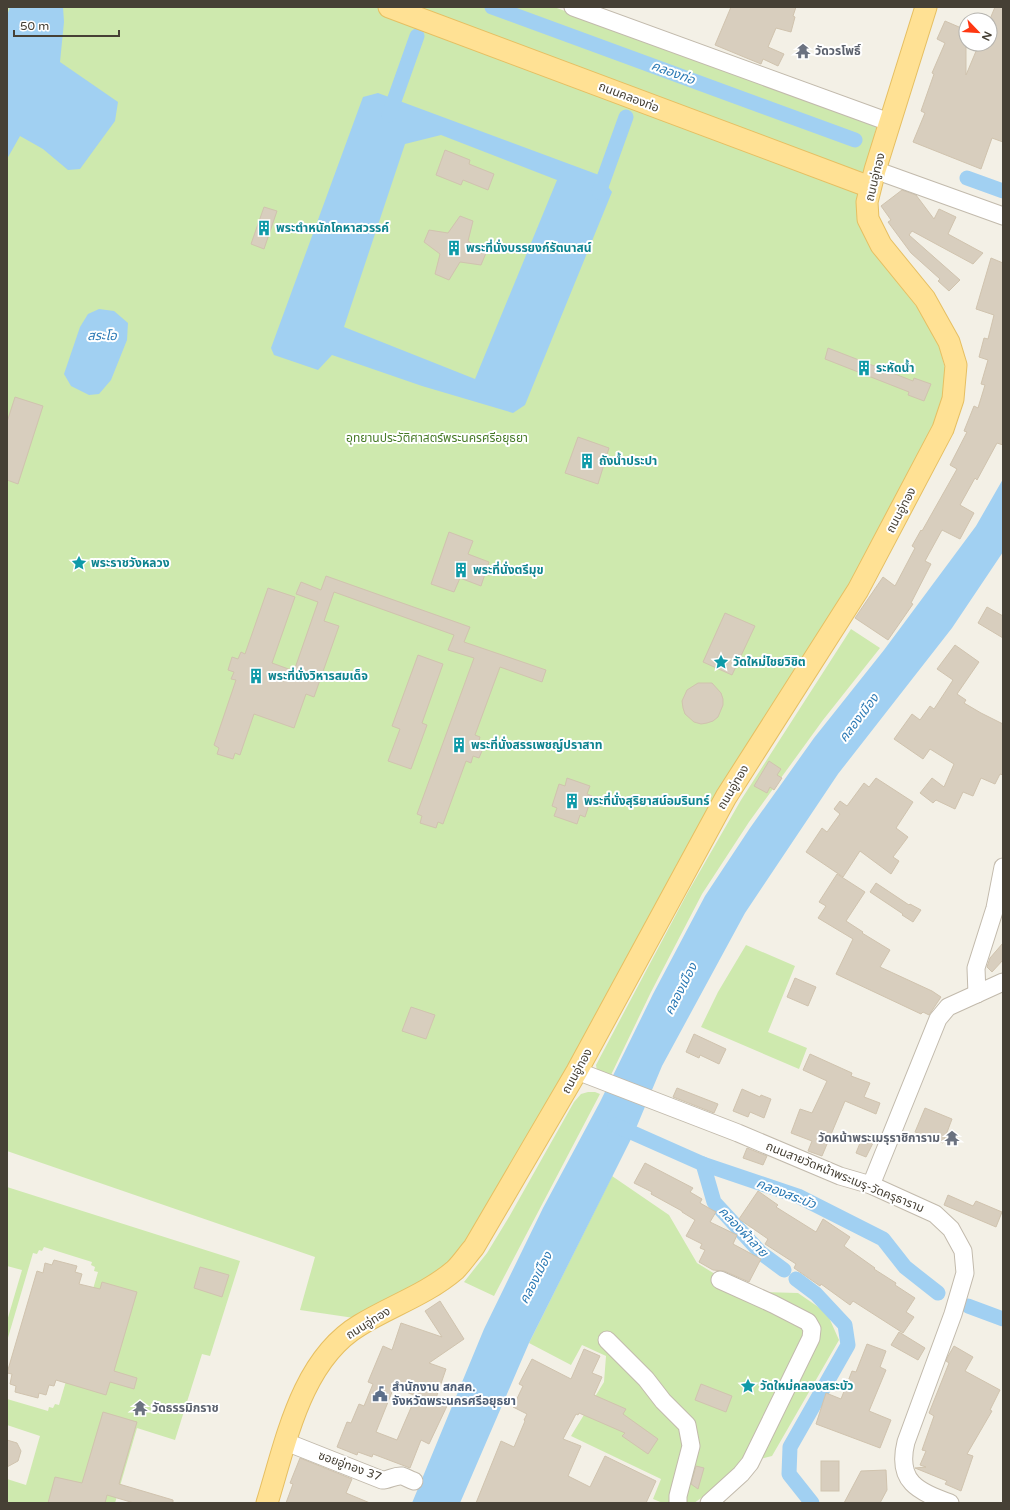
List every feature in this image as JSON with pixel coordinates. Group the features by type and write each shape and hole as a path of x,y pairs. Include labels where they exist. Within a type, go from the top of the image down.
{"main road":[{"name":"ถนนคลองท่อ","path":"389,7 872,179"},
{"name":"ถนนอู่ทอง","path":"267,1503 300,1401 314,1371 338,1342 359,1325 430,1287 455,1270 474,1247 586,1074 726,797 858,590 943,429 953,399 956,365 949,342 925,299 881,245 868,219 867,202 872,179 926,7"}],"street":[{"path":"572,7 890,122"},
{"path":"872,179 1003,216"},
{"path":"977,994 976,968 994,908 1003,867"},
{"path":"871,1185 938,1019 948,1007 1003,982"},
{"name":"ถนนสายวัดหน้าพระเมรุ-วัดครุธาราม","path":"586,1074 674,1108 840,1176 871,1185 934,1214 951,1229 963,1251 965,1273 953,1314 906,1442 902,1457 905,1472 913,1485 934,1497 950,1503"},
{"path":"710,1503 741,1474 750,1463 811,1338 812,1329 808,1322 720,1280"},
{"path":"607,1340 646,1379 663,1401 687,1425 691,1446 678,1496 678,1503"},
{"name":"ซอยอู่ทอง 37","path":"286,1442 382,1480 402,1476 414,1481"}],"green space":[{"name":"อุทยานประวัติศาสตร์พระนครศรีอยุธยา","path":"7,7 554,7 877,125 857,203 863,225 878,258 925,317 938,342 945,368 946,395 936,427 852,587 474,1236 441,1269 403,1294 354,1318 300,1310 315,1257 7,1151"},
{"path":"851,629 880,648 823,720 749,822 702,894 651,992 610,1077 597,1071 596,1065 688,892 741,800"},
{"path":"746,945 795,966 768,1032 807,1048 799,1069 701,1027 718,992"},
{"path":"588,1092 600,1094 494,1296 464,1282 487,1253 509,1217 574,1102 581,1094"},
{"path":"612,1176 669,1215 697,1263 723,1279 758,1292 798,1293 827,1313 839,1340 772,1456 756,1460 694,1503 663,1503 653,1499 661,1479 571,1436 604,1382 606,1356 582,1345 571,1365 529,1343"},
{"path":"7,1187 240,1261 210,1356 202,1354 175,1440 137,1428 115,1503 7,1503 7,1479 26,1485 40,1436 7,1425 7,1399 48,1411 49,1407 53,1408 55,1404 59,1405 98,1272 94,1271 95,1267 91,1265 92,1262 44,1247 42,1251 39,1250 37,1254 33,1253 7,1341 7,1321 22,1270 7,1266"}],"water":[{"path":"10,7 63,7 64,22 60,62 118,102 115,121 80,169 68,170 43,149 20,136 7,159 7,16"},
{"path":"378,93 599,175 612,192 525,405 513,413 422,386 332,355 318,370 274,355 271,348 363,97","holes":["441,135 557,180 475,379 344,327 405,144"]},
{"name":"สระโอ","path":"99,309 114,311 128,323 127,340 111,380 99,394 89,395 71,386 64,374 80,327 88,314"},
{"name":"คลองเมือง","path":"1003,479 1003,552 952,628 838,774 745,913 662,1066 634,1133 529,1343 460,1503 412,1503 484,1329 543,1208 600,1102 653,994 705,896 750,828 814,738 884,650 976,526"}],"building":[{"path":"731,7 796,7 791,32 776,28 768,47 784,54 778,66 763,59 761,64 715,45"},
{"path":"995,7 1003,7 1003,142 992,138 981,169 913,142 925,113 921,111 934,74 932,73 945,43 937,39 945,21 958,27 958,52 966,52 966,75 976,52 998,52 998,12 993,12"},
{"path":"445,150 470,160 469,164 494,174 488,190 463,180 461,185 436,175"},
{"path":"902,190 916,195 934,219 939,209 956,217 948,234 983,253 973,264 912,231 909,235 960,280 949,291 938,281 940,279 911,253 888,222 891,220 881,206"},
{"name":"พระตำหนักโคหาสวรรค์","path":"264,207 277,211 264,249 251,244"},
{"name":"พระที่นั่งบรรยงก์รัตนาสน์","path":"460,216 473,221 468,241 486,253 481,265 460,262 449,280 435,274 440,254 424,242 429,230 448,233"},
{"path":"991,258 1003,263 1003,445 997,443 977,480 975,478 960,505 974,513 960,539 942,530 925,561 931,564 911,603 913,604 888,640 855,618 883,577 895,586 915,548 912,546 957,469 950,465 967,432 964,431 974,406 978,408 985,385 981,384 988,360 979,357 984,338 988,339 994,315 976,309"},
{"name":"ระหัดน้ำ","path":"828,348 913,381 914,378 931,384 924,401 908,395 909,392 825,359"},
{"path":"15,397 43,406 18,484 7,480 7,422"},
{"name":"ถังน้ำประปา","path":"578,437 609,448 598,484 565,473"},
{"name":"พระที่นั่งตรีมุข","path":"449,532 473,541 468,554 489,562 481,586 460,578 454,592 431,584"},
{"path":"326,576 470,627 464,642 546,670 542,682 500,667 475,735 480,737 478,744 484,746 479,758 473,756 471,763 466,761 443,824 438,822 436,828 420,823 422,816 417,814 474,658 448,650 454,635 334,592 324,621 339,626 314,697 306,694 294,728 254,714 240,755 235,753 233,759 217,754 219,748 214,745 236,680 231,679 234,672 228,670 232,657 238,659 241,652 245,654 268,588 295,597 272,663 294,671 318,602 296,594 301,582 321,590"},
{"path":"987,607 1003,616 1003,638 978,623"},
{"path":"725,613 755,626 732,675 703,662"},
{"path":"955,645 979,662 957,694 966,700 964,703 1003,724 1003,775 1000,774 995,784 981,778 973,796 963,792 955,809 936,800 933,803 920,793 932,778 944,787 954,764 930,749 923,759 894,739 912,714 920,720 930,706 934,709 953,680 937,669"},
{"path":"418,655 443,664 422,723 427,725 411,769 388,761 400,729 392,726"},
{"path":"698,683 712,683 721,693 723,699 723,705 718,717 713,721 701,724 694,722 685,714 682,701 687,690"},
{"path":"769,761 781,769 777,775 782,778 774,790 770,787 767,793 754,786"},
{"name":"พระที่นั่งสุริยาสน์อมรินทร์","path":"567,778 590,786 587,794 592,796 585,817 580,815 577,824 554,816 557,808 552,806 559,784 565,786"},
{"path":"876,778 913,802 896,828 908,837 893,857 899,861 891,874 860,851 843,877 806,852 822,828 827,832 840,814 834,809 840,801 847,806 864,783 869,787"},
{"path":"837,874 865,892 846,921 863,932 862,933 890,950 880,967 932,991 941,997 929,1015 923,1012 921,1014 836,974 853,939 818,918 826,906 819,902"},
{"path":"876,883 909,905 910,904 921,910 913,922 870,892"},
{"path":"1003,943 1003,960 992,972 987,967 990,958"},
{"path":"795,978 816,987 808,1006 787,997"},
{"path":"411,1007 435,1015 426,1039 402,1031"},
{"path":"694,1034 726,1049 719,1064 700,1055 699,1058 686,1052"},
{"path":"810,1054 852,1073 851,1076 870,1083 864,1097 880,1103 876,1114 845,1101 822,1156 808,1151 812,1141 791,1133 800,1109 812,1113 827,1081 803,1070"},
{"path":"677,1088 718,1104 714,1113 673,1097"},
{"path":"742,1089 760,1097 761,1095 771,1099 764,1118 750,1112 748,1117 733,1111"},
{"path":"925,1108 952,1119 943,1143 915,1132"},
{"path":"862,1138 873,1143 866,1157 856,1153"},
{"path":"747,1148 767,1156 763,1165 743,1158"},
{"path":"645,1163 693,1188 690,1192 702,1199 700,1203 716,1212 710,1222 737,1235 733,1244 761,1259 749,1282 724,1271 713,1270 699,1262 705,1250 700,1248 702,1244 686,1236 695,1220 651,1194 652,1192 634,1183"},
{"path":"758,1191 778,1205 776,1207 816,1232 823,1219 850,1237 844,1246 875,1268 874,1269 896,1283 895,1285 915,1298 906,1312 914,1317 903,1333 853,1301 850,1305 821,1284 820,1286 794,1268 796,1264 765,1244 768,1239 739,1219"},
{"path":"948,1195 973,1206 976,1201 1002,1212 996,1227 944,1205"},
{"path":"54,1260 77,1266 75,1272 82,1274 79,1284 100,1289 102,1282 137,1292 114,1371 137,1378 134,1389 110,1382 106,1395 56,1380 54,1386 49,1385 46,1395 39,1393 38,1398 15,1392 16,1386 10,1384 12,1374 7,1373 37,1271 43,1273 45,1263 52,1265"},
{"path":"200,1267 229,1275 222,1297 194,1288"},
{"path":"440,1301 464,1339 429,1363 446,1369 435,1401 447,1406 429,1444 421,1440 410,1468 373,1454 372,1457 358,1452 357,1455 337,1447 347,1422 351,1423 359,1404 364,1406 373,1384 368,1382 383,1346 392,1350 401,1323 442,1337 425,1311","holes":["394,1387 416,1396 397,1440 376,1432"]},
{"path":"899,1332 925,1348 918,1360 891,1345"},
{"path":"867,1344 886,1351 880,1367 886,1370 869,1411 891,1420 880,1448 816,1424 826,1393 841,1399 852,1371 856,1372"},
{"path":"954,1346 973,1357 965,1371 1000,1390 990,1410 992,1411 967,1454 973,1456 961,1491 945,1484 947,1481 915,1468 926,1467 920,1465 926,1451 922,1450 934,1416 929,1413 949,1363 946,1361 947,1358"},
{"path":"584,1349 600,1356 592,1373 602,1377 594,1395 626,1409 623,1414 658,1439 648,1454 622,1436 625,1433 579,1413 578,1415 576,1414 563,1439 581,1446 568,1476 590,1487 605,1456 656,1481 646,1503 476,1503 501,1441 514,1447 525,1421 524,1420 527,1414 513,1407 523,1386 519,1384 532,1359 571,1379"},
{"path":"701,1384 732,1396 726,1412 695,1400"},
{"path":"103,1412 137,1422 119,1484 173,1500 173,1503 134,1503 107,1495 105,1503 48,1503 55,1477 82,1483"},
{"path":"7,1440 17,1443 21,1451 18,1461 7,1467"},
{"path":"300,1458 352,1479 346,1493 370,1503 286,1503 293,1484 290,1483"},
{"path":"821,1461 839,1461 839,1491 821,1491"},
{"path":"696,1466 704,1468 698,1489 691,1484"},
{"path":"886,1470 887,1490 880,1503 844,1503 861,1471"}],"waterway":[{"name":"คลองท่อ","path":"492,7 855,140"},
{"path":"389,115 417,36"},
{"path":"599,192 626,117"},
{"name":"คลองท่อ","path":"967,178 1003,191"},
{"name":"คลองสระบัว","path":"615,1125 703,1164 798,1196 883,1239 905,1267 938,1293"},
{"name":"คลองผ้าลาย","path":"703,1164 714,1202 761,1253 784,1270"},
{"name":"คลองผ้าลาย","path":"796,1279 816,1294 845,1325 848,1345 790,1447 789,1474 812,1503"},
{"name":"คลองสระบัว","path":"968,1306 1003,1319"}],"place":[{"name":"วัดวรโพธิ์","path":"803,51"},
{"name":"พระตำหนักโคหาสวรรค์","path":"264,228"},
{"name":"พระที่นั่งบรรยงก์รัตนาสน์","path":"454,248"},
{"name":"ระหัดน้ำ","path":"864,368"},
{"name":"ถังน้ำประปา","path":"587,461"},
{"name":"พระราชวังหลวง","path":"79,563"},
{"name":"พระที่นั่งตรีมุข","path":"461,570"},
{"name":"วัดใหม่ไชยวิชิต","path":"721,662"},
{"name":"พระที่นั่งวิหารสมเด็จ","path":"256,676"},
{"name":"พระที่นั่งสรรเพชญ์ปราสาท","path":"459,745"},
{"name":"พระที่นั่งสุริยาสน์อมรินทร์","path":"572,801"},
{"name":"วัดหน้าพระเมรุราชิการาม","path":"952,1138"},
{"name":"วัดใหม่คลองสระบัว","path":"748,1386"},
{"name":"สำนักงาน สกสค. จังหวัดพระนครศรีอยุธยา","path":"380,1394"},
{"name":"วัดธรรมิกราช","path":"140,1408"}]}
